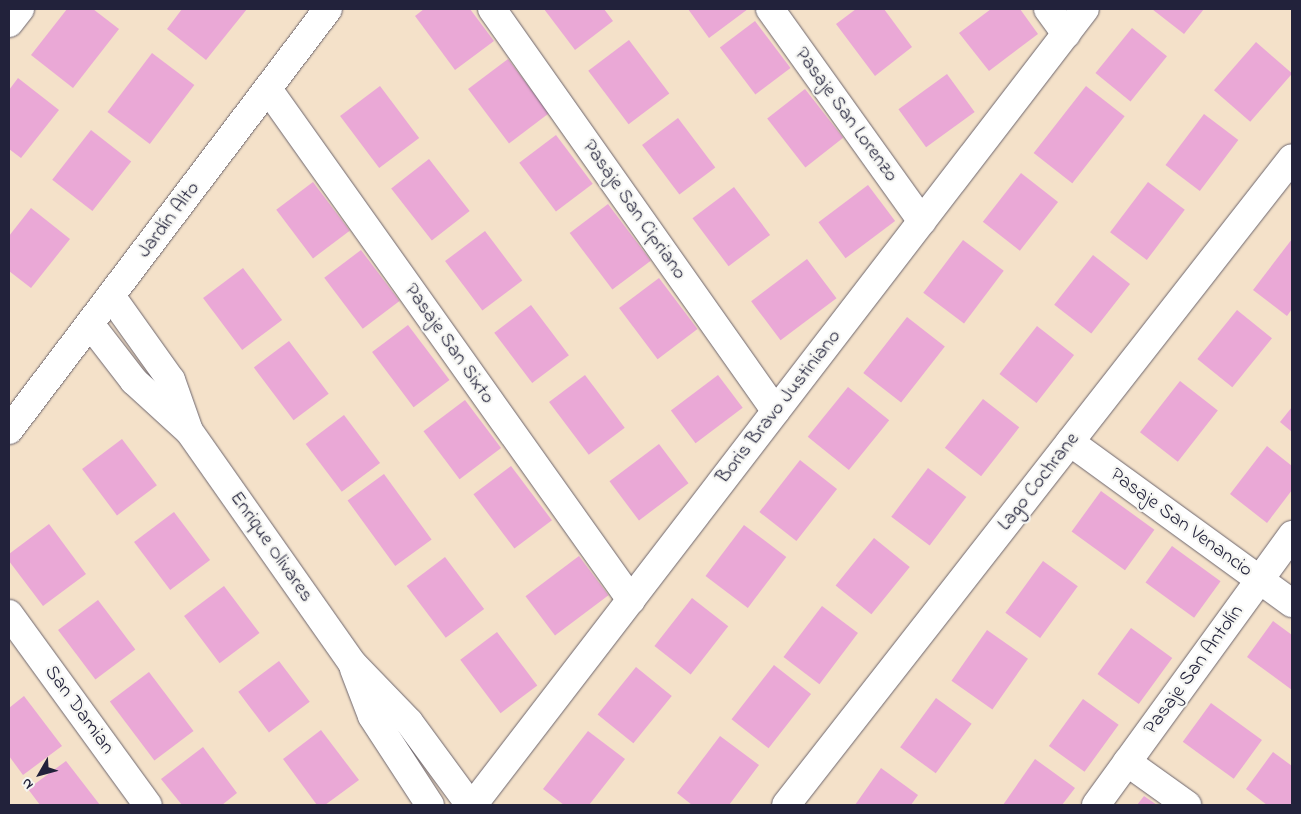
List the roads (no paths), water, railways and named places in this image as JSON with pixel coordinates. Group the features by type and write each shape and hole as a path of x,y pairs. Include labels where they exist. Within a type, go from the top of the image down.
{"street":[{"path":"9,23 20,9"},
{"name":"Jardín Alto","path":"9,430 328,9"},
{"name":"Pasaje San Cipriano","path":"492,9 776,411"},
{"name":"Pasaje San Lorenzo","path":"770,9 922,221"},
{"path":"1048,9 1066,34"},
{"name":"Boris Bravo Justiniano","path":"472,805 1085,9"},
{"name":"Pasaje San Sixto","path":"268,88 631,600"},
{"name":"Lago Cochrane","path":"786,805 1292,158"},
{"name":"Enrique Olivares","path":"111,296 172,380 189,431"},
{"name":"Enrique Olivares","path":"90,324 134,381 189,431 352,663 410,722 472,805"},
{"name":"Pasaje San Venancio","path":"1070,442 1292,603"},
{"name":"Pasaje San Antolín","path":"1096,805 1292,535"},
{"name":"San Damian","path":"9,614 148,805"},
{"name":"Enrique Olivares","path":"352,663 372,716 430,805"},
{"path":"1127,762 1187,805"}]}
